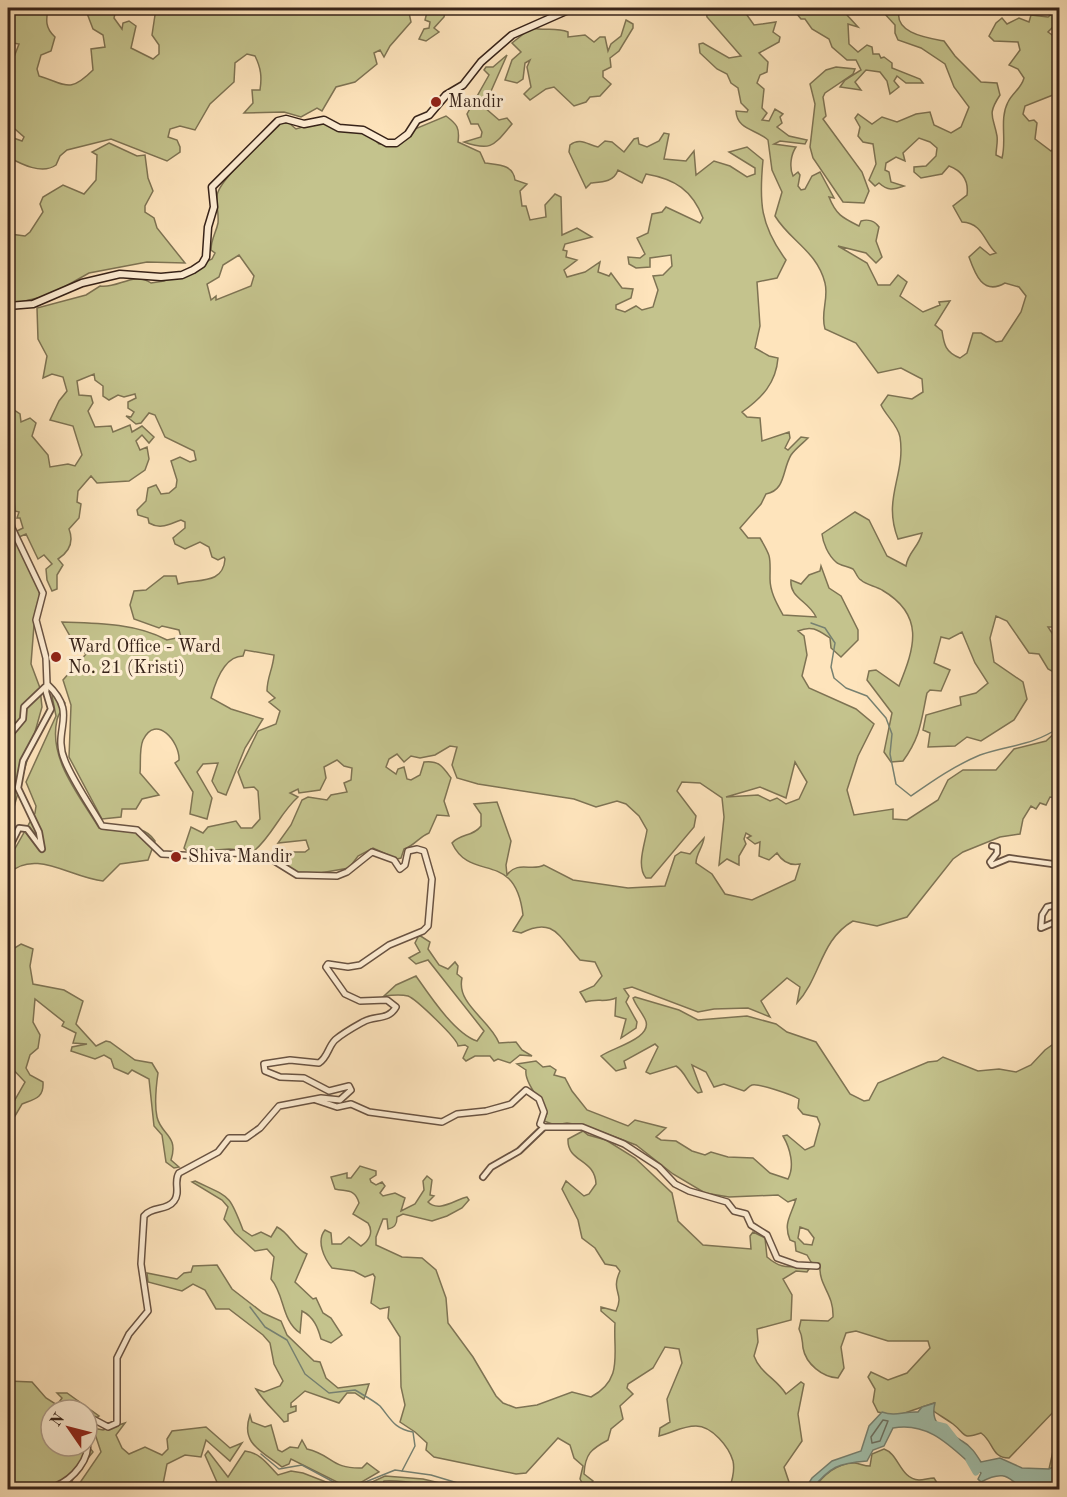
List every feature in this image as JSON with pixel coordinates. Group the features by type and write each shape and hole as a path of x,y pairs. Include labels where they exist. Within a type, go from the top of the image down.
{"main road":[{"path":"8,306 33,304 82,283 120,274 161,277 188,272 202,264 206,257 208,227 214,207 212,187 278,121 286,119 304,124 324,120 337,127 363,130 387,143 396,143 408,134 417,120 429,115 446,95 463,84 481,62 510,36 573,8"}],"street":[{"path":"8,513 14,534 35,572 43,593 36,620 46,658 46,685 51,710 23,761 18,788 39,832 42,849 27,829 19,828 8,850"},
{"path":"8,737 23,719 24,707 46,685"},
{"path":"46,685 59,695 65,711 61,742 64,760 102,826 137,830 162,854 200,856 235,853 268,857 297,875 337,876 347,872 372,852 394,860 400,869 405,865 408,851 417,849 424,851 432,879 428,926 423,931 389,945 360,964 348,967 328,964 326,967 345,994 360,1001 387,1000 396,1007 387,1016 366,1020 335,1040 320,1063 290,1060 264,1064 264,1069 268,1073 304,1078 329,1091 335,1091 345,1085 351,1088 349,1095 343,1099 315,1100 279,1106 260,1128 246,1138 228,1139 218,1152 203,1157 195,1166 177,1174 177,1194 172,1203 146,1213 142,1222 141,1264 148,1311 129,1334 117,1358 117,1423 108,1427 99,1422"},
{"path":"992,846 997,847 997,853 990,862 992,865 1009,858 1059,865"},
{"path":"1059,904 1047,908 1040,922 1041,927 1055,922 1059,925"},
{"path":"315,1100 337,1107 351,1104 369,1112 442,1122 457,1114 486,1111 511,1104 526,1090 539,1099 544,1112 540,1124 544,1127"},
{"path":"483,1177 491,1167 519,1151 544,1127 582,1127 624,1144 659,1167 675,1184 689,1191 727,1202 734,1210 746,1214 751,1225 767,1235 777,1258 797,1265 817,1266"},
{"path":"55,1490 56,1486 68,1480 86,1458"}],"shaded area":[{"path":"8,8 48,8 47,24 55,37 51,51 41,55 37,69 39,76 67,85 78,82 93,70 91,49 105,47 103,35 93,29 85,8 130,8 116,9 114,18 122,29 123,23 129,21 136,26 131,48 153,59 159,54 159,45 152,35 155,15 160,9 168,14 170,8 408,8 411,22 390,46 384,57 380,50 374,53 377,64 355,82 336,87 322,111 317,108 301,117 284,112 244,113 253,103 252,90 260,90 261,81 260,69 255,56 247,54 235,63 234,82 210,104 195,130 180,126 170,129 168,137 177,140 180,152 167,161 111,139 67,150 60,156 56,165 38,169 8,157 8,136 22,141 24,137 8,123 8,76 13,71 12,62 19,44 8,42"},
{"path":"428,8 450,8 446,9 444,17 434,28 439,32 426,41 419,39 424,29 429,28 430,22 425,20"},
{"path":"709,8 742,8 754,25 776,22 773,32 780,37 779,42 759,53 768,62 767,72 760,75 757,83 764,89 762,108 767,113 762,120 769,121 775,109 783,114 780,117 782,123 777,127 789,136 807,140 805,144 780,141 774,144 796,147 791,169 793,176 798,172 800,175 798,186 801,190 805,189 812,176 820,172 834,198 829,197 834,208 841,215 859,226 861,221 866,220 879,227 876,241 882,257 876,263 866,253 838,246 867,263 878,285 890,285 898,275 907,282 900,296 923,312 940,305 939,302 950,301 935,325 942,331 948,350 960,358 967,353 973,333 981,333 996,342 1002,341 1021,312 1026,296 1019,287 1005,283 991,287 977,276 969,257 980,247 990,255 996,253 979,229 962,222 953,206 967,195 966,181 961,173 949,166 942,174 921,178 914,172 914,167 926,166 936,156 937,148 930,142 919,138 903,153 905,161 896,157 886,163 885,170 889,172 891,182 904,186 891,189 879,183 875,186 869,180 876,164 873,144 863,142 858,136 860,127 855,118 858,114 872,124 882,117 897,122 916,114 930,112 934,125 951,133 961,127 969,107 954,87 945,64 921,48 898,40 895,25 882,8 900,8 901,23 906,29 921,36 944,41 955,56 981,82 997,83 1000,95 993,107 992,115 997,138 996,155 1002,158 1005,109 1024,78 1018,69 1009,65 1020,50 1018,42 994,41 989,36 996,23 1002,18 1007,24 1019,18 1029,22 1031,15 1048,17 1055,12 1059,16 1059,21 1048,32 1059,40 1059,104 1053,95 1025,106 1023,114 1029,121 1034,120 1037,123 1035,139 1051,151 1059,144 1060,627 1048,627 1056,639 1059,675 1048,669 1039,654 1029,653 1007,621 996,616 990,638 994,662 1023,682 1027,699 1014,720 981,741 967,737 955,746 928,747 930,733 923,730 926,715 961,705 960,697 976,693 988,683 975,663 962,632 949,639 941,637 934,663 950,670 941,691 930,690 927,693 920,728 909,752 903,761 891,762 884,752 892,713 867,680 869,671 876,670 899,686 912,645 913,633 910,621 905,610 896,600 880,589 863,582 853,569 836,562 826,549 822,534 855,512 869,520 887,556 906,566 922,533 898,539 892,511 900,463 900,437 897,428 881,405 888,395 912,399 923,392 922,379 901,368 878,373 856,343 825,329 823,317 826,289 821,272 810,254 788,233 775,216 782,192 772,170 768,140 743,126 736,111 747,112 748,110 741,103 738,88 731,83 727,74 717,69 700,53 699,44 703,43 729,58 741,56 707,17 706,11"},
{"path":"792,8 853,8 848,9 847,15 858,27 848,24 849,44 858,52 867,45 872,47 873,54 884,57 892,63 892,68 920,79 923,83 906,83 897,76 894,81 899,87 890,94 887,81 880,72 866,70 855,82 861,90 840,87 845,80 861,70 856,60 847,60 832,47 829,39 812,29 805,19 801,19"},
{"path":"626,20 633,24 633,28 619,51 610,58 611,67 603,71 603,77 611,84 600,96 590,97 586,102 574,106 554,87 546,89 530,100 524,94 531,87 527,67 530,60 525,63 523,79 517,83 505,80 512,60 521,52 512,43 531,28 564,31 568,32 568,37 585,35 594,42 600,37 605,37 608,51 611,44 621,36"},
{"path":"507,55 484,107 499,120 507,118 512,124 492,145 481,146 464,142 481,137 482,132 478,124 471,124 467,114 489,75 484,70 486,67 493,67"},
{"path":"836,67 855,69 853,74 825,93 823,97 826,116 823,119 862,172 869,191 864,203 843,202 813,158 810,147 815,104 810,84 826,70"},
{"path":"446,116 453,121 459,133 458,142 480,152 485,163 508,168 515,180 527,184 520,191 522,206 526,206 530,220 546,217 545,205 555,194 561,197 562,235 577,228 592,237 565,244 563,250 567,251 566,257 577,260 564,270 567,277 585,272 600,262 598,272 609,276 611,273 622,288 633,289 631,298 616,305 616,309 625,312 636,306 642,310 653,307 658,290 653,276 663,275 672,266 671,255 650,258 650,267 636,268 629,264 628,257 640,258 645,254 637,238 648,233 652,214 662,212 666,207 700,223 703,218 688,193 674,183 656,176 646,174 642,183 618,170 611,179 591,183 586,188 569,152 570,145 581,142 598,147 605,141 612,142 624,152 634,139 638,138 639,144 647,147 659,141 664,133 669,134 664,159 686,161 694,151 696,175 714,161 730,166 747,177 755,174 755,168 729,152 747,147 763,160 761,188 763,213 771,236 786,260 777,278 757,282 760,326 755,348 778,358 777,367 767,389 742,412 747,417 760,418 762,441 789,432 790,438 785,448 788,450 801,437 808,438 791,455 783,479 777,488 766,494 761,504 740,528 748,538 760,538 767,550 771,589 783,615 816,617 793,591 791,580 801,584 809,575 820,571 821,566 829,588 841,596 858,630 858,640 841,657 831,648 830,638 822,633 811,628 798,631 804,636 807,655 802,676 809,688 856,709 874,724 858,756 847,790 854,815 893,809 893,819 907,820 938,800 948,780 963,770 996,770 1014,749 1046,741 1059,729 1059,767 1053,775 1054,780 1059,783 1059,798 1050,797 1046,805 1040,803 1036,809 1031,806 1023,819 1020,834 1000,837 963,852 953,859 907,917 877,926 853,921 842,929 827,948 805,993 797,1003 800,987 787,978 761,1001 770,1017 748,1008 698,1012 632,987 624,989 629,996 626,1002 637,1022 636,1028 621,1038 626,1019 615,1016 616,998 586,1002 580,992 594,986 602,976 595,962 580,960 561,937 549,928 532,928 521,933 513,931 523,915 518,894 511,881 492,869 470,862 460,855 452,843 481,826 481,814 474,804 497,802 511,841 506,865 507,875 516,868 544,865 573,880 628,888 665,886 675,856 681,852 690,854 704,838 696,863 712,874 725,894 752,900 795,880 800,864 786,862 777,853 769,860 759,856 760,842 755,844 747,838 751,836 746,833 744,839 746,844 739,856 739,865 727,859 719,865 724,817 722,798 700,783 682,782 677,791 696,816 694,827 651,878 646,878 642,867 647,830 639,816 626,804 617,801 596,807 574,799 478,784 457,778 452,765 457,747 450,746 435,755 420,758 411,756 404,762 397,754 389,759 386,767 396,774 398,769 404,767 407,779 411,780 420,775 424,762 440,765 451,778 444,801 449,816 437,815 429,833 404,849 401,858 397,859 373,848 358,856 349,868 320,873 292,872 269,857 285,852 305,852 309,849 306,840 278,843 291,825 302,800 308,797 327,800 331,795 347,792 344,783 351,780 352,768 344,766 337,760 324,767 326,778 320,790 299,793 298,789 290,793 298,797 254,851 229,849 188,852 184,848 191,827 203,833 208,827 236,821 241,828 252,828 260,819 258,791 254,787 244,788 238,772 258,731 276,724 280,711 269,702 275,698 267,691 274,655 245,650 243,656 231,660 221,671 211,698 231,709 263,719 245,748 226,795 218,792 212,781 218,763 203,764 197,772 212,798 207,819 190,814 193,792 175,763 179,760 176,745 166,733 160,730 154,729 148,732 143,740 140,773 159,795 142,799 136,809 122,809 121,817 102,819 69,757 71,705 63,680 86,654 74,643 62,622 129,627 167,640 181,637 179,630 162,626 159,628 134,619 130,605 134,591 146,590 164,576 176,576 178,584 214,577 223,568 225,559 224,557 218,560 212,557 209,547 200,542 185,549 175,544 173,538 185,528 185,522 181,520 165,526 157,526 149,523 148,518 138,515 137,510 146,501 148,488 156,485 161,494 169,493 176,487 177,480 171,461 180,457 190,462 196,460 194,451 165,437 155,415 149,413 141,423 136,424 126,416 131,417 134,412 128,408 128,402 136,398 135,394 124,397 118,395 109,400 103,396 103,386 95,380 94,374 77,381 79,395 91,396 93,403 88,411 95,427 111,426 113,432 130,425 132,432 142,426 154,437 149,443 142,435 136,441 140,450 147,447 149,459 145,470 129,481 97,483 91,476 78,491 77,502 81,504 79,518 69,529 71,542 68,550 58,559 63,565 57,575 57,589 52,591 47,580 46,569 52,564 44,555 38,559 26,534 19,537 17,531 23,528 20,518 17,518 19,512 15,511 14,499 8,500 8,494 12,488 8,481 8,406 20,414 21,422 30,418 36,423 32,436 48,455 50,467 68,464 75,466 82,455 73,426 50,420 59,401 67,391 63,377 52,374 43,378 47,356 38,339 37,308 86,295 100,286 113,285 132,279 151,283 164,281 212,259 215,253 211,250 211,246 218,223 217,196 220,189 234,170 280,123 289,123 296,129 322,121 368,133 379,144 400,144 410,131","holes":["239,255 254,276 251,286 216,300 216,296 211,300 207,284 219,277 223,265","795,762 807,782 799,799 786,804 777,798 770,801 758,795 726,797 760,787 786,798"]},
{"path":"109,143 137,156 145,155 148,178 153,191 145,206 145,212 154,218 157,228 185,263 147,262 89,273 50,295 8,305 8,230 10,234 25,236 30,232 43,212 40,204 43,197 63,185 84,194 96,180 97,155 92,152"},
{"path":"8,526 38,582 40,599 35,612 31,664 40,688 42,707 14,807 13,835 8,845"},
{"path":"55,691 65,703 58,718 55,735 61,763 99,828 136,829 143,831 155,841 148,860 120,864 103,881 41,864 19,867 8,874 8,861 35,813 36,806 26,782 56,716 52,696"},
{"path":"419,935 430,942 428,949 439,965 448,969 455,962 458,966 457,974 462,978 461,987 464,996 499,1043 516,1042 522,1050 532,1056 520,1055 510,1063 498,1059 494,1061 490,1056 475,1056 466,1061 463,1058 468,1047 458,1046 444,1028 412,999 402,995 384,996 396,985 416,976 443,1013 460,1031 477,1041 484,1031 428,960 416,964 409,958 420,952 415,943"},
{"path":"21,944 33,949 30,966 33,984 64,990 83,1001 76,1024 96,1046 106,1041 110,1042 135,1060 152,1063 158,1073 155,1101 157,1117 173,1145 171,1160 179,1167 174,1168 166,1162 162,1135 154,1126 149,1079 132,1070 128,1074 114,1068 111,1059 104,1055 95,1059 71,1051 72,1047 87,1044 73,1043 76,1033 62,1026 64,1022 35,999 33,1022 40,1035 38,1048 30,1055 26,1068 30,1075 43,1082 43,1087 40,1095 22,1104 15,1116 8,1122 8,1112 25,1082 8,1064 8,952"},
{"path":"633,998 679,1010 698,1020 747,1016 776,1024 787,1032 816,1042 850,1094 864,1101 869,1100 878,1083 943,1057 978,1071 999,1069 1016,1072 1031,1065 1045,1050 1059,1040 1060,1405 1009,1458 999,1455 981,1433 964,1435 953,1424 932,1410 934,1403 896,1416 878,1412 873,1402 875,1389 868,1377 871,1372 888,1380 907,1373 930,1348 928,1341 888,1341 856,1331 846,1333 841,1347 844,1368 838,1378 826,1375 811,1364 803,1348 799,1329 801,1320 828,1321 833,1317 833,1309 820,1274 820,1267 811,1262 807,1255 796,1251 795,1242 790,1240 787,1229 788,1219 796,1199 788,1202 778,1195 729,1197 705,1193 673,1174 636,1145 586,1126 567,1123 555,1125 544,1121 547,1113 530,1086 526,1070 517,1064 536,1061 543,1067 550,1066 556,1070 554,1075 565,1078 587,1110 628,1126 635,1120 666,1128 656,1137 661,1140 676,1141 692,1151 705,1155 711,1152 728,1157 753,1158 770,1173 788,1179 791,1157 783,1136 787,1135 805,1150 814,1146 820,1124 817,1117 803,1114 798,1108 799,1099 790,1095 755,1085 751,1085 744,1091 724,1084 714,1087 706,1072 692,1065 702,1092 698,1093 676,1066 650,1074 646,1072 658,1047 655,1044 624,1061 626,1068 616,1071 601,1056 638,1037 644,1032 646,1026 645,1019","holes":["800,1227 808,1230 814,1238 812,1245 804,1244 798,1238"]},
{"path":"583,1131 588,1135 606,1140 635,1158 672,1193 678,1221 703,1245 751,1249 750,1236 753,1232 765,1238 767,1257 774,1262 809,1269 807,1272 796,1271 783,1279 792,1295 791,1320 757,1329 758,1342 754,1356 760,1367 786,1394 801,1382 804,1384 798,1414 802,1441 784,1467 790,1485 785,1489 729,1489 734,1468 731,1455 714,1433 702,1427 686,1427 659,1436 660,1428 670,1422 667,1399 682,1363 679,1349 665,1347 653,1368 628,1384 627,1388 633,1394 620,1406 623,1419 611,1429 608,1440 593,1449 586,1462 584,1474 593,1481 588,1489 580,1479 583,1466 574,1458 570,1445 558,1438 526,1473 516,1474 434,1457 426,1450 427,1443 400,1422 405,1405 401,1387 400,1337 388,1318 389,1307 380,1309 371,1303 375,1277 373,1274 365,1277 354,1271 332,1268 322,1249 321,1239 325,1230 331,1233 332,1244 341,1244 349,1237 361,1246 371,1233 368,1223 353,1214 359,1203 355,1195 335,1189 331,1177 347,1173 347,1178 351,1178 360,1166 376,1171 376,1175 370,1179 376,1185 382,1182 385,1186 380,1193 383,1196 395,1193 405,1198 401,1211 415,1204 424,1190 423,1181 427,1176 432,1180 430,1195 434,1196 428,1202 432,1205 442,1206 467,1197 469,1200 462,1208 432,1221 403,1214 397,1217 394,1227 388,1229 387,1219 383,1219 376,1237 376,1245 402,1257 422,1258 436,1270 446,1298 448,1323 473,1357 496,1396 503,1403 516,1408 537,1405 572,1392 591,1397 601,1390 613,1374 615,1323 601,1311 601,1307 616,1311 619,1300 616,1284 620,1271 616,1266 605,1264 595,1248 582,1238 578,1220 562,1189 566,1181 584,1196 589,1194 596,1184 591,1169 576,1157 569,1147 568,1139"},
{"path":"195,1181 227,1198 235,1209 243,1230 252,1236 261,1232 271,1237 277,1227 307,1254 295,1282 313,1299 316,1298 323,1313 331,1318 342,1335 331,1343 321,1339 317,1327 302,1311 300,1333 294,1328 271,1279 274,1257 267,1249 255,1251 235,1233 224,1219 228,1207 222,1200 192,1182"},
{"path":"217,1265 232,1289 263,1313 281,1321 287,1335 314,1361 320,1362 326,1378 338,1388 369,1384 364,1399 355,1393 347,1393 339,1403 305,1391 291,1403 291,1407 296,1406 296,1411 288,1414 288,1421 284,1422 256,1389 264,1392 280,1386 283,1381 274,1364 270,1343 263,1335 229,1309 216,1309 205,1290 193,1284 182,1291 148,1282 147,1273 177,1279 184,1273 191,1272 193,1266"},
{"path":"8,1381 32,1382 46,1398 39,1398 39,1458 88,1458 75,1474 69,1489 8,1489"},
{"path":"57,1393 67,1393 74,1398 62,1398"},
{"path":"250,1415 252,1422 265,1427 271,1425 278,1450 282,1452 290,1447 298,1448 302,1440 307,1449 338,1464 362,1468 367,1463 379,1472 360,1483 341,1484 291,1459 289,1464 282,1467 260,1451 250,1440 248,1425"},
{"path":"125,1423 116,1435 122,1448 129,1454 145,1447 162,1455 168,1449 167,1439 172,1431 206,1427 230,1448 242,1443 230,1461 206,1440 201,1457 185,1455 167,1464 162,1489 75,1490 99,1458 101,1452 99,1429"},
{"path":"1059,1442 1059,1465 1049,1469 1054,1447"},
{"path":"884,1449 913,1479 934,1478 941,1489 814,1489 821,1479 837,1467 849,1463 870,1466 872,1454"},
{"path":"208,1451 228,1477 245,1451 260,1457 278,1475 291,1471 303,1473 344,1489 238,1490 236,1486 220,1489 205,1455"},
{"path":"385,1476 423,1479 465,1489 384,1481 381,1487 357,1489"}],"water":[{"path":"935,1403 934,1417 940,1427 968,1445 981,1462 1000,1458 1022,1468 1049,1469 1059,1465 1059,1485 1035,1490 1027,1489 1011,1479 1000,1476 981,1482 978,1479 981,1473 952,1447 931,1433 907,1427 893,1428 884,1446 873,1450 867,1461 849,1463 835,1468 812,1489 805,1489 812,1478 832,1461 861,1451 869,1426 882,1412 892,1414 918,1412 922,1407"}],"waterway":[{"path":"811,623 825,628 835,643 831,667 834,678 846,688 867,696 886,718 892,734 890,754 896,784 911,796 971,759 991,751 1030,742 1060,727"},
{"path":"250,1307 265,1327 287,1340 305,1374 329,1393 355,1390 380,1406 397,1426 413,1432 415,1446 402,1471 431,1475 481,1490"},
{"path":"929,1423 945,1427 956,1441"},
{"path":"261,1454 279,1469 302,1465 341,1486 358,1485 395,1470 402,1471"},
{"path":"969,1460 976,1472 978,1468 986,1468"}],"place":[{"name":"Mandir","path":"436,102"},
{"name":"Ward Office - Ward No. 21 (Kristi)","path":"56,657"},
{"name":"Shiva Mandir","path":"176,857"}]}
